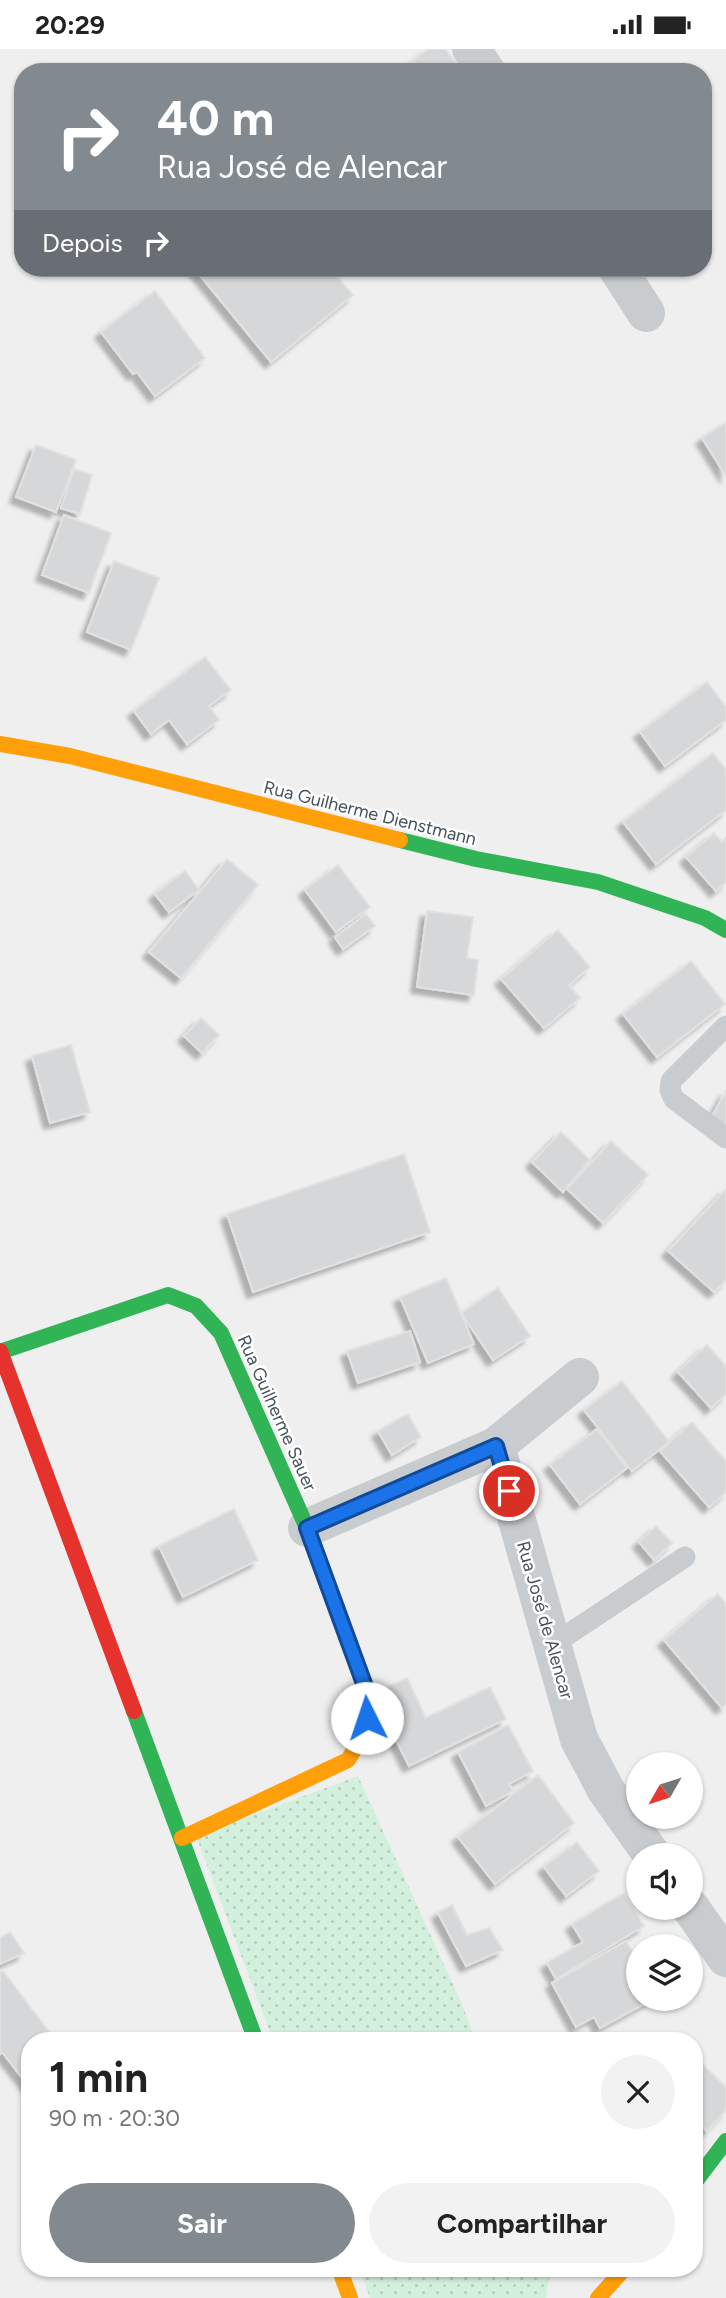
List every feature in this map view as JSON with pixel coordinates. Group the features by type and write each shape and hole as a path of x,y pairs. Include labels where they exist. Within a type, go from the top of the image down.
{"street":[{"path":"623,277 646,313"},
{"name":"Rua Guilherme Dienstmann","path":"0,744 70,757 476,859 598,882 705,918 726,930"},
{"name":"Rua Guilherme Sauer","path":"0,1352 168,1295 196,1306 220,1333 307,1528 370,1700 363,1735 348,1760 182,1838"},
{"path":"0,1352 253,2032"},
{"path":"307,1528 496,1446 580,1377"},
{"name":"Rua José de Alencar","path":"496,1446 579,1739 606,1790 644,1843"},
{"path":"699,1920 726,1958"},
{"path":"703,2171 726,2141"},
{"path":"342,2277 350,2298"},
{"path":"598,2298 617,2277"}],"lane":[{"path":"726,1026 671,1081 670,1090 674,1099 726,1139"},
{"path":"552,1645 685,1557"}],"green space":[{"path":"358,1776 462,2004 472,2032 270,2032 196,1836"},
{"path":"362,2277 550,2277 546,2298 370,2298"}],"building":[{"path":"428,49 445,49 456,63 411,63"},
{"path":"201,277 338,277 353,295 271,362"},
{"path":"155,291 205,358 155,396 137,372 133,374 101,332"},
{"path":"726,422 726,476 702,438"},
{"path":"36,445 76,460 56,512 16,497"},
{"path":"74,469 92,475 80,514 61,508"},
{"path":"64,515 111,533 89,593 42,575"},
{"path":"114,561 159,578 131,650 87,632"},
{"path":"205,657 231,690 209,706 219,720 187,744 169,720 151,734 134,711"},
{"path":"707,682 726,707 726,720 665,766 640,732"},
{"path":"713,753 726,770 726,810 656,864 623,822"},
{"path":"714,833 722,842 726,838 726,882 716,891 686,857"},
{"path":"227,859 258,885 181,978 149,952"},
{"path":"338,865 370,907 336,932 305,890"},
{"path":"185,871 199,890 169,912 155,894"},
{"path":"427,911 473,917 467,958 478,960 474,995 417,987"},
{"path":"366,914 375,926 343,949 335,937"},
{"path":"558,930 590,967 569,985 580,998 544,1028 501,979"},
{"path":"691,961 725,1004 657,1057 623,1014"},
{"path":"201,1018 219,1035 202,1053 184,1036"},
{"path":"71,1045 90,1112 50,1123 32,1056"},
{"path":"726,1091 726,1126 711,1118"},
{"path":"561,1132 590,1160 563,1192 532,1162"},
{"path":"611,1141 648,1175 603,1223 567,1189"},
{"path":"404,1154 430,1232 253,1292 227,1214"},
{"path":"726,1189 726,1280 714,1292 668,1251"},
{"path":"446,1278 474,1344 428,1363 400,1297"},
{"path":"498,1288 530,1336 493,1360 461,1313"},
{"path":"410,1331 420,1362 358,1383 347,1351"},
{"path":"707,1345 726,1366 726,1394 711,1408 678,1372"},
{"path":"622,1381 669,1442 632,1471 584,1410"},
{"path":"408,1414 421,1437 392,1455 378,1431"},
{"path":"692,1422 726,1461 726,1492 709,1507 660,1451"},
{"path":"597,1429 627,1468 580,1504 550,1465"},
{"path":"234,1509 258,1560 183,1597 159,1546"},
{"path":"656,1526 672,1543 654,1560 639,1542"},
{"path":"718,1594 726,1604 726,1704 722,1708 664,1640"},
{"path":"407,1678 426,1718 490,1687 506,1719 409,1766 373,1694"},
{"path":"508,1725 533,1771 509,1784 513,1791 486,1806 458,1752"},
{"path":"538,1775 574,1823 495,1884 458,1837"},
{"path":"577,1842 599,1871 566,1896 544,1867"},
{"path":"624,1893 626,1920 640,1920 644,1926 626,1934 626,1937 556,1979 547,1963 583,1942 572,1924"},
{"path":"452,1905 467,1935 489,1928 503,1950 466,1966 438,1913"},
{"path":"10,1932 24,1953 0,1964 0,1938"},
{"path":"626,1941 626,2011 631,2011 600,2028 594,2017 576,2027 552,1983"},
{"path":"3,1971 49,2032 21,2032 21,2076 2,2052 0,2054 0,1973"},
{"path":"703,2065 726,2087 726,2110 707,2131 703,2127"}],"traffic: fast":[{"path":"400,840 476,859 598,882 705,918 726,930"},
{"path":"0,1352 168,1295 196,1306 221,1333 307,1528 350,1645"},
{"path":"134,1711 253,2032"},
{"path":"703,2171 726,2141"}],"traffic: slow":[{"path":"0,744 70,756 400,840"},
{"path":"182,1838 348,1760 363,1735 370,1700 350,1645"},
{"path":"342,2277 350,2298"},
{"path":"598,2298 617,2277"}],"traffic: jam":[{"path":"0,1351 134,1711"}],"route":[{"path":"367,1718 370,1700 307,1528 496,1446 509,1491"}]}
